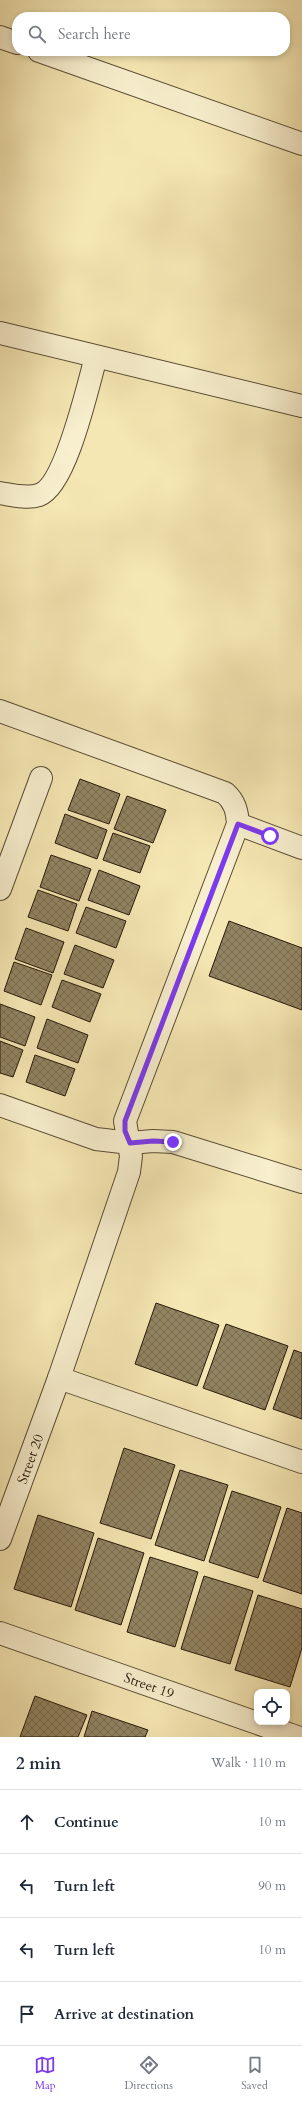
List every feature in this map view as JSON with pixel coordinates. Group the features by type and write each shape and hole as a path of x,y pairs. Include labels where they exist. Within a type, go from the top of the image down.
{"street":[{"path":"0,37 12,41"},
{"path":"53,56 302,144"},
{"path":"0,333 302,406"},
{"path":"0,493 21,497 40,495 54,484 64,465 96,357"},
{"path":"0,712 225,793 233,800 238,824 302,848"},
{"path":"0,889 41,778"},
{"name":"Street 20","path":"0,1539 59,1378 128,1172 131,1156 130,1143 125,1131 125,1121 238,824"},
{"path":"0,1105 96,1139 130,1143 153,1141 173,1142 302,1182"},
{"path":"59,1378 302,1462"},
{"name":"Street 19","path":"0,1633 297,1737"}],"building":[{"path":"80,779 120,794 109,824 68,810"},
{"path":"127,796 166,810 153,843 114,829"},
{"path":"65,814 107,830 97,859 55,843"},
{"path":"113,833 150,846 140,873 103,860"},
{"path":"51,855 91,869 79,901 40,887"},
{"path":"99,870 140,886 129,915 88,900"},
{"path":"38,890 77,904 68,931 28,917"},
{"path":"86,907 126,921 116,948 76,933"},
{"path":"229,921 302,948 302,1010 209,976"},
{"path":"26,928 64,942 53,973 15,959"},
{"path":"75,945 114,960 103,988 64,974"},
{"path":"14,962 52,975 41,1005 4,991"},
{"path":"62,980 101,994 90,1022 52,1007"},
{"path":"0,1004 35,1017 25,1046 0,1037"},
{"path":"47,1019 88,1035 78,1063 37,1048"},
{"path":"0,1041 23,1050 13,1077 0,1073"},
{"path":"35,1055 75,1069 65,1096 26,1082"},
{"path":"156,1303 219,1325 197,1386 135,1364"},
{"path":"226,1324 288,1346 265,1410 203,1388"},
{"path":"294,1350 302,1353 302,1419 273,1409"},
{"path":"124,1448 175,1465 151,1539 100,1523"},
{"path":"180,1470 228,1485 204,1561 155,1545"},
{"path":"232,1491 281,1507 258,1578 209,1562"},
{"path":"287,1508 302,1513 302,1594 263,1581"},
{"path":"38,1515 94,1533 71,1607 14,1589"},
{"path":"98,1538 144,1553 121,1625 75,1610"},
{"path":"150,1557 198,1572 175,1647 127,1632"},
{"path":"204,1576 253,1591 230,1664 181,1649"},
{"path":"258,1595 302,1609 302,1648 290,1687 235,1670"},
{"path":"35,1696 87,1715 78,1737 20,1737"},
{"path":"92,1711 148,1730 145,1737 84,1737"}],"route":[{"path":"173,1142 153,1141 130,1143 125,1131 125,1121 238,824 270,836"}]}
